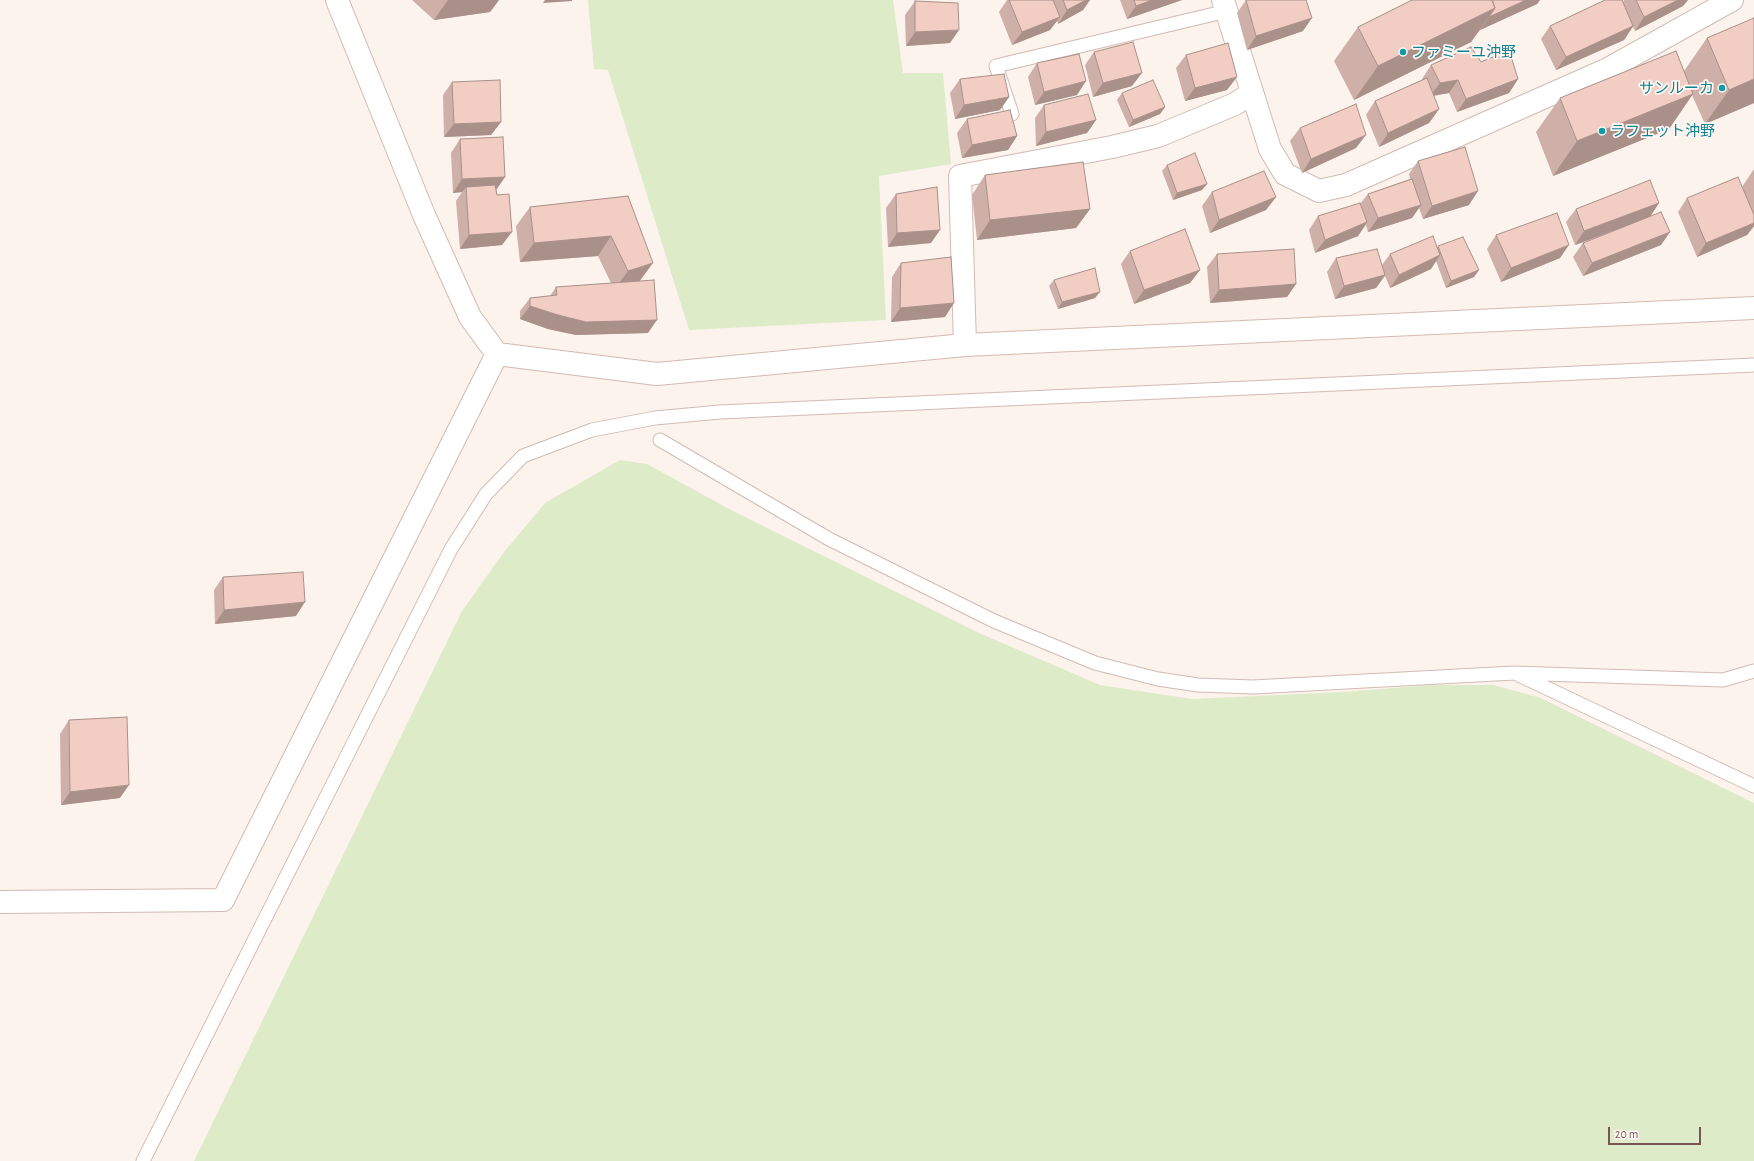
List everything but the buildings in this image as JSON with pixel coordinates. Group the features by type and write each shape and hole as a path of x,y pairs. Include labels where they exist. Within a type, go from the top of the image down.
{"street":[{"path":"337,0 424,215 470,317 497,354 657,374 965,345 1754,308"},
{"path":"1225,5 1270,148 1285,174 1319,191 1346,185 1608,69 1732,0"},
{"path":"965,345 960,176 1112,147 1158,136 1235,104 1252,93"},
{"path":"0,902 223,900 497,354"}],"lane":[{"path":"1012,114 996,66 1225,5"},
{"path":"143,1161 451,549 486,494 523,456 592,430 655,418 720,412 1754,365"},
{"path":"660,440 829,539 994,621 1095,663 1158,679 1198,685 1254,687 1514,673 1723,680 1754,671"},
{"path":"1514,673 1754,786"}],"green space":[{"path":"588,0 893,0 903,73 943,73 951,164 879,176 886,320 689,330 608,70 594,69"},
{"path":"620,460 647,464 731,510 979,633 1100,685 1192,699 1342,692 1432,685 1493,685 1541,698 1754,803 1754,1161 194,1161 462,611 504,552 545,503"}],"place":[{"name":"ファミーユ沖野","path":"1403,52"},
{"name":"サンルーカ","path":"1722,88"},
{"name":"ラフェット沖野","path":"1602,131"}]}
